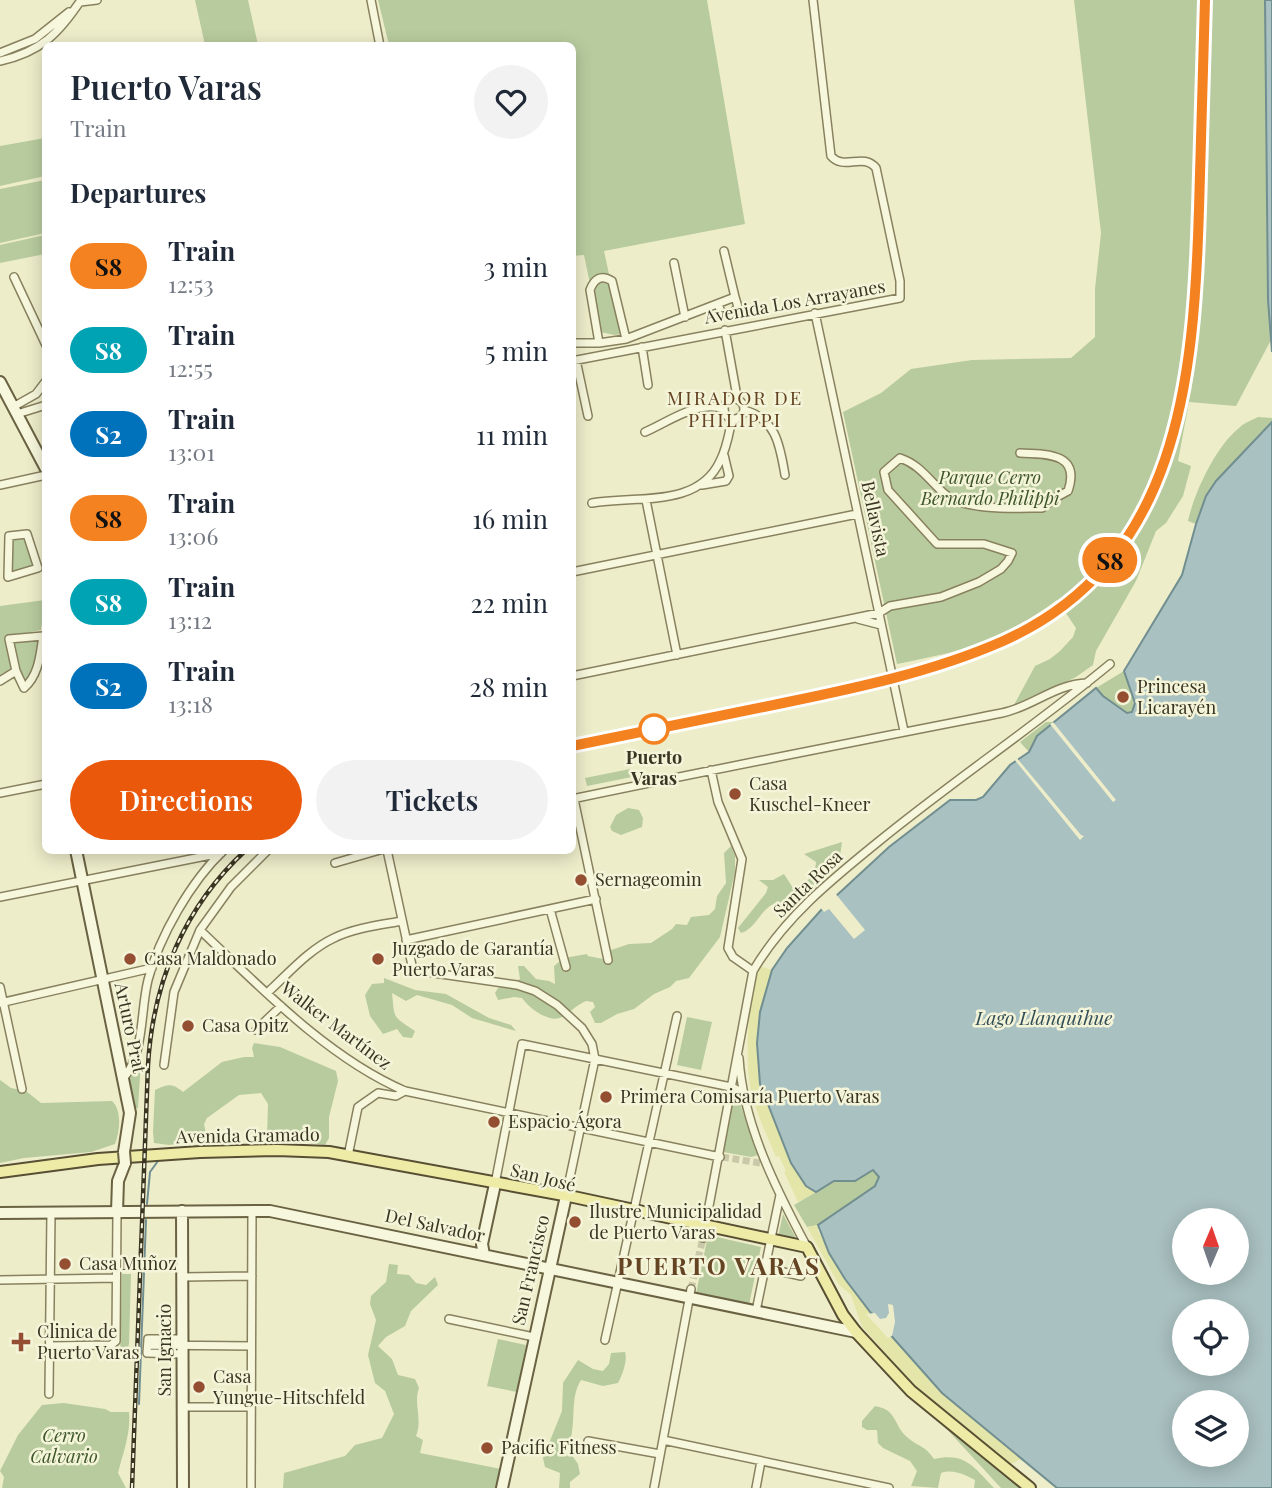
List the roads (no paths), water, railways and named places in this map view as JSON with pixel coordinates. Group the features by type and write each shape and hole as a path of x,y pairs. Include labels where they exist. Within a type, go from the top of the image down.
{"main road":[{"path":"0,382 42,461"},
{"name":"Arturo Prat","path":"77,854 130,1119 118,1181 117,1212"},
{"name":"Avenida Gramado","path":"0,1172 98,1159 200,1152 289,1150 348,1156 495,1184"},
{"path":"484,1255 483,1241 495,1184"},
{"name":"San José","path":"495,1184 704,1232 809,1251"},
{"name":"San Francisco","path":"502,1488 565,1199"},
{"name":"San Ignacio","path":"182,1211 183,1488"},
{"name":"Del Salvador","path":"0,1213 270,1211 619,1283 690,1293 756,1311 856,1332"},
{"path":"470,1251 479,1247 483,1241"},
{"path":"809,1251 843,1315 911,1391 1030,1488"}],"street":[{"path":"0,53 35,39 81,1 97,0"},
{"path":"371,0 379,42"},
{"name":"Avenida Los Arrayanes","path":"576,360 900,298 900,281 876,168 863,160 841,163 834,161 831,156 813,0"},
{"path":"45,42 52,38 81,1"},
{"path":"0,61 28,52 42,44"},
{"path":"718,304 721,312 727,314 733,313 738,307 724,251"},
{"path":"674,263 685,317"},
{"path":"14,277 42,336"},
{"path":"599,343 590,290 593,282 604,277 612,281 626,339"},
{"path":"576,343 626,339 735,297"},
{"name":"Bellavista","path":"815,313 904,731"},
{"path":"724,410 726,404 734,399 736,391 725,330"},
{"path":"642,347 649,385"},
{"path":"576,367 589,416"},
{"path":"15,410 42,387"},
{"path":"36,394 42,402"},
{"path":"645,432 692,409 714,406 724,410 732,419 740,418 744,410 743,404 734,399"},
{"path":"15,410 42,405"},
{"path":"744,410 760,417 772,428 780,446 785,475"},
{"path":"592,503 646,500 687,492 700,485 714,472 723,454 732,419"},
{"path":"576,675 878,613 890,606 941,597 979,582 1001,569 1012,553 984,544 937,544 888,490 884,472 891,463 900,458 912,462 947,497 958,502 1000,508 1042,508 1068,491 1072,479 1070,470 1060,458 1043,453 1020,453"},
{"path":"700,485 726,481 729,476 723,454"},
{"path":"0,485 42,476"},
{"path":"646,500 677,655"},
{"path":"576,571 857,514"},
{"path":"0,537 26,534 38,568 8,578 9,536"},
{"path":"855,618 881,625"},
{"path":"42,636 9,639 16,671 24,688 38,667 42,642"},
{"name":"Santa Rosa","path":"704,1232 753,971 767,947 832,879 903,821 1111,664"},
{"path":"0,681 16,671"},
{"path":"576,798 1006,712 1071,684 1087,683"},
{"path":"711,770 718,802 742,859 728,947 733,957 753,971"},
{"path":"0,793 42,785"},
{"path":"576,812 608,960"},
{"path":"182,854 183,860"},
{"path":"0,897 213,854"},
{"path":"122,1079 131,1069 152,968 169,928 191,893 221,854"},
{"path":"164,1065 174,992 200,930 230,887 264,854"},
{"path":"335,863 366,854"},
{"path":"388,854 413,971 517,985 543,995 586,1033 595,1059"},
{"path":"407,940 596,899"},
{"path":"550,909 566,967"},
{"path":"267,993 332,938 402,921"},
{"name":"Walker Martínez","path":"200,930 281,1006 376,1079 405,1091 720,1157"},
{"path":"2,1002 152,968"},
{"path":"0,987 22,1089"},
{"path":"256,1030 281,1006"},
{"path":"605,1340 677,1016"},
{"path":"495,1184 522,1044 732,1087 740,1091 745,1099"},
{"path":"740,1044 745,1099 764,1164 809,1251"},
{"name":"San Francisco","path":"565,1199 595,1059"},
{"path":"348,1156 358,1107 378,1093 396,1096 405,1091"},
{"path":"756,1311 780,1194"},
{"path":"251,1488 252,1211"},
{"path":"49,1394 51,1212"},
{"path":"50,1346 115,1343 117,1212"},
{"path":"769,1269 801,1276"},
{"path":"182,1277 252,1276"},
{"path":"0,1280 116,1278"},
{"path":"654,1488 690,1293"},
{"path":"449,1319 534,1337"},
{"path":"148,1339 182,1339 182,1345 182,1354 147,1353 148,1339"},
{"path":"149,1345 251,1346"},
{"path":"183,1407 251,1407"},
{"path":"663,1440 858,1485 889,1488"},
{"path":"588,1441 660,1454"},
{"path":"756,1488 761,1461"}],"water":[{"path":"1265,0 1272,0 1272,352 1268,300"},
{"name":"Lago Llanquihue","path":"1272,422 1272,1488 1057,1488 942,1393 871,1313 845,1279 829,1253 818,1225 875,1186 879,1177 873,1170 855,1181 834,1181 816,1192 806,1186 791,1163 760,1084 757,1043 760,1012 772,970 787,948 822,909 889,847 950,800 976,800 983,797 1010,765 1029,752 1037,736 1096,688 1127,713 1132,712 1135,703 1124,671 1182,575 1206,496 1216,481"}],"waterway":[{"path":"147,1204 150,1172 158,1161"},
{"path":"139,1404 146,1220"}],"tunnel":[{"path":"722,1157 760,1163"},
{"path":"691,1289 703,1238"}],"railway":[{"path":"576,745 834,692 947,663 1001,642 1061,607 1107,564 1141,513 1166,457 1182,397 1196,269 1205,0"},
{"path":"132,1488 151,1034 165,976 189,921 205,896 242,854"}],"train":[{"name":"S8","path":"576,745 858,687 968,654 1020,633 1051,613 1081,590 1107,564 1149,503 1169,451 1178,415 1194,316 1198,259 1205,0"}],"place":[{"name":"Princesa Licarayén","path":"1123,697"},
{"name":"Puerto Varas","path":"654,729"},
{"name":"Casa Kuschel-Kneer","path":"735,794"},
{"name":"Sernageomin","path":"581,880"},
{"name":"Casa Maldonado","path":"130,959"},
{"name":"Juzgado de Garantía Puerto Varas","path":"378,959"},
{"name":"Casa Opitz","path":"188,1026"},
{"name":"Primera Comisaría Puerto Varas","path":"606,1097"},
{"name":"Espacio Ágora","path":"494,1122"},
{"name":"Ilustre Municipalidad de Puerto Varas","path":"575,1222"},
{"name":"Casa Muñoz","path":"65,1264"},
{"name":"Clinica de Puerto Varas","path":"21,1342"},
{"name":"Casa Yungue-Hitschfeld","path":"199,1387"},
{"name":"Pacific Fitness","path":"487,1448"}],"district":[{"name":"MIRADOR DE PHILIPPI","path":"735,409"},
{"name":"PUERTO VARAS","path":"719,1267"}],"park label":[{"name":"Parque Cerro Bernardo Philippi","path":"990,488"},
{"name":"Cerro Calvario","path":"64,1446"}]}
